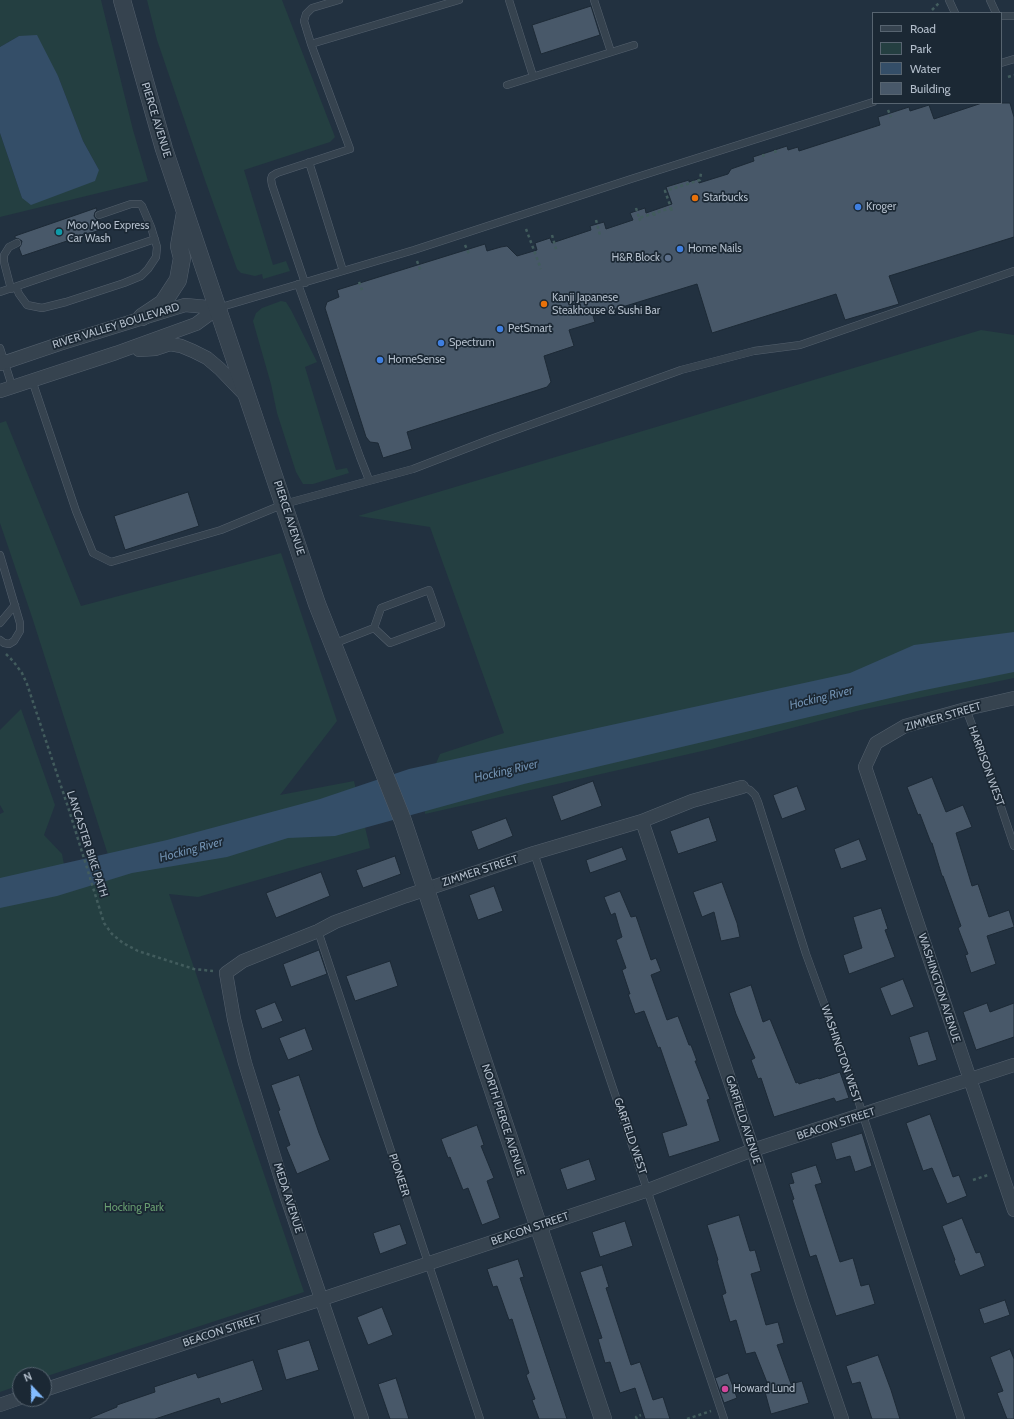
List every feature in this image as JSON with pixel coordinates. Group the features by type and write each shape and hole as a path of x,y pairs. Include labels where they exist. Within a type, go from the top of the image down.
{"street":[{"name":"PIERCE AVENUE","path":"122,0 164,149 317,604 403,821"},
{"path":"130,28 136,8 134,0"},
{"path":"142,317 163,303 178,280 182,258 179,246 186,211"},
{"name":"RIVER VALLEY BOULEVARD","path":"2,363 142,317 185,305 218,308"},
{"name":"RIVER VALLEY BOULEVARD","path":"6,389 116,353 196,324 218,308"},
{"name":"RIVER VALLEY BOULEVARD","path":"116,353 154,348 170,344 181,346 207,358 220,369 248,398"},
{"name":"ZIMMER STREET","path":"865,767 876,743 904,726 966,708 1014,698"},
{"name":"WASHINGTON AVENUE","path":"865,767 1014,1210"},
{"name":"ZIMMER STREET","path":"226,973 243,961 318,931 335,922 446,882 534,853 642,821 692,801 742,787"},
{"name":"NORTH PIERCE AVENUE","path":"403,821 603,1419"},
{"name":"GARFIELD AVENUE","path":"642,821 842,1419"},
{"name":"MEDA AVENUE","path":"226,973 234,1018 245,1063 286,1195 362,1419"},
{"name":"BEACON STREET","path":"52,1387 648,1190 753,1150 1014,1065"},
{"path":"0,1405 12,1401"}],"lane":[{"path":"339,0 312,8 306,14 304,21 350,150 275,174 272,176 271,181 301,283 369,480"},
{"path":"311,44 459,0"},
{"path":"509,0 533,76"},
{"path":"594,0 611,52"},
{"path":"949,0 955,12"},
{"path":"990,0 996,12"},
{"path":"1002,16 1014,16"},
{"path":"507,85 634,45"},
{"path":"1002,63 1014,59"},
{"path":"218,308 414,250 872,102"},
{"path":"309,162 344,271"},
{"path":"17,243 9,247 4,255 4,262 14,288 28,305 42,308 66,302 141,276 156,257 157,247 147,216 142,206 140,204 131,204 99,215"},
{"path":"0,292 155,239"},
{"path":"32,380 76,511 93,553 111,562 221,530 284,504 413,469 490,439 681,370 754,351 800,345 1014,271"},
{"path":"0,348 6,389"},
{"path":"0,555 20,623 20,631 14,641 9,644 0,640"},
{"path":"333,644 374,628 381,608 428,590 441,624 390,643 374,628"},
{"path":"0,623 15,605"},
{"name":"HARRISON WEST","path":"966,708 1014,846"},
{"name":"WASHINGTON WEST","path":"742,787 750,790 755,795 758,802 806,954 837,1036 961,1419"},
{"name":"GARFIELD WEST","path":"534,853 724,1419"},
{"name":"PIONEER","path":"318,931 480,1419"}],"path":[{"path":"932,10 941,0"},
{"path":"1008,77 1014,75"},
{"path":"888,110 891,117"},
{"path":"775,150 776,154"},
{"path":"763,154 764,158"},
{"path":"672,212 665,191 700,180 701,173"},
{"path":"636,208 641,222"},
{"path":"639,218 671,208"},
{"path":"654,213 655,217"},
{"path":"596,220 600,235"},
{"path":"526,229 541,269"},
{"path":"552,235 556,249"},
{"path":"464,245 470,256"},
{"path":"418,264 421,272"},
{"path":"361,280 362,290"},
{"name":"LANCASTER BIKE PATH","path":"4,652 22,673 27,684 104,923 112,934 123,943 138,951 194,969 226,973"},
{"path":"973,1180 990,1174"},
{"path":"687,1419 720,1408"},
{"path":"637,1419 636,1417 640,1415"}],"green space":[{"path":"0,0 101,0 133,130 148,181 0,217 0,133 22,198 99,170 83,141 58,76 19,36 0,47"},
{"path":"147,0 282,0 335,137 330,142 244,170 273,265 286,261 290,271 263,279 262,274 255,276 241,273 237,269 157,40"},
{"path":"281,301 286,302 291,310 317,362 305,367 336,470 347,468 349,473 313,484 303,484 296,472 277,413 271,384 253,321 256,313 262,308"},
{"path":"981,330 1014,335 1014,678 861,710 711,749 425,814 425,789 440,754 504,733 430,527 358,516"},
{"name":"Hocking Park","path":"6,421 81,606 281,553 337,721 280,795 354,781 370,848 198,897 169,894 304,1292 52,1374 52,1367 12,1367 12,1388 0,1392 0,814 4,812 0,805 0,730 21,709 55,805 44,835 62,854 65,870 109,858 32,617 0,523 0,423"}],"water":[{"path":"37,35 58,76 83,141 99,170 95,181 31,205 22,198 0,133 0,47 19,36"},
{"name":"Hocking River","path":"1014,632 1014,672 920,691 524,784 335,836 288,838 227,857 132,873 57,896 0,908 0,878 167,840 320,799 409,769 850,673 914,645"}],"building":[{"path":"591,6 600,35 541,54 532,25"},
{"path":"1010,103 1014,117 1014,237 889,276 899,304 845,320 836,294 712,333 697,284 593,316 595,322 569,330 574,346 544,356 551,382 547,387 407,432 412,449 383,458 378,443 370,442 366,437 325,308 327,302 339,297 337,290 485,244 487,251 507,246 517,256 537,250 535,243 550,238 552,243 591,230 590,226 604,222 606,229 633,220 630,213 645,208 646,213 672,204 666,187 689,180 689,182 698,179 699,183 728,174 731,169 754,161 753,157 787,146 788,150 798,147 799,151 880,125 878,117 909,107 910,111 929,105 934,119 979,104"},
{"name":"Moo Moo Express Car Wash","path":"96,208 97,210 94,216 96,219 100,220 103,229 22,256 19,248 22,241 15,238 15,236"},
{"path":"188,492 199,526 125,550 114,516"},
{"path":"932,777 946,812 963,805 972,827 956,833 972,886 978,884 989,917 1009,910 1014,926 987,936 996,964 971,973 965,955 968,954 958,928 961,926 942,876 932,843 920,814 918,815 907,787"},
{"path":"593,781 602,806 561,821 552,796"},
{"path":"797,786 806,810 782,819 773,795"},
{"path":"709,817 717,841 678,854 670,831"},
{"path":"506,818 513,836 478,850 471,831"},
{"path":"859,839 867,860 841,869 834,849"},
{"path":"622,847 627,860 590,873 586,860"},
{"path":"395,856 401,874 363,888 356,870"},
{"path":"321,872 330,896 276,918 266,893"},
{"path":"722,882 737,923 740,937 721,941 714,912 702,917 693,892"},
{"path":"494,886 503,911 478,920 469,895"},
{"path":"620,891 631,917 636,916 651,960 656,958 661,971 651,975 667,1020 678,1016 689,1045 691,1045 697,1061 695,1061 710,1099 707,1100 720,1141 669,1157 662,1133 687,1125 660,1047 658,1048 644,1011 635,1014 628,994 630,994 622,970 626,968 616,940 622,937 615,913 611,915 604,897"},
{"path":"881,908 888,929 885,930 895,957 849,974 843,955 862,948 853,917"},
{"path":"319,950 327,974 291,987 283,964"},
{"path":"390,961 398,986 355,1001 346,976"},
{"path":"903,979 914,1007 891,1016 880,988"},
{"path":"751,985 763,1022 770,1019 796,1083 798,1082 799,1084 818,1078 819,1079 840,1072 849,1098 836,1102 834,1098 774,1117 761,1078 758,1079 751,1060 755,1058 736,1014 729,993"},
{"path":"275,1002 283,1021 262,1029 255,1010"},
{"path":"987,1003 990,1012 1014,1003 1014,1037 976,1050 963,1012"},
{"path":"305,1028 313,1050 288,1060 279,1038"},
{"path":"928,1031 937,1060 918,1066 909,1037"},
{"path":"299,1075 330,1160 297,1174 286,1147 290,1145 271,1085"},
{"path":"930,1114 953,1177 959,1175 967,1196 947,1204 932,1168 923,1171 906,1123"},
{"path":"477,1125 484,1145 481,1146 494,1178 487,1181 500,1218 482,1225 468,1188 463,1190 441,1139"},
{"path":"862,1133 872,1166 855,1172 850,1156 836,1160 831,1143"},
{"path":"589,1159 596,1180 567,1190 560,1169"},
{"path":"816,1165 822,1183 815,1185 840,1262 853,1258 861,1286 869,1284 875,1304 836,1316 816,1255 810,1257 792,1200 794,1199 789,1184 794,1183 791,1173"},
{"path":"739,1215 750,1251 755,1250 761,1271 751,1274 766,1325 778,1322 784,1343 777,1345 791,1384 802,1381 809,1403 771,1414 765,1392 770,1390 755,1352 746,1354 736,1320 730,1322 722,1295 726,1293 707,1225"},
{"path":"962,1218 976,1253 980,1252 985,1266 960,1276 942,1226"},
{"path":"625,1221 633,1246 600,1257 592,1232"},
{"path":"400,1224 407,1244 380,1254 373,1233"},
{"path":"518,1259 524,1277 520,1278 567,1419 539,1419 532,1400 535,1399 526,1375 529,1373 512,1319 509,1320 497,1286 493,1287 487,1269"},
{"path":"602,1265 609,1287 606,1288 631,1365 640,1362 653,1400 663,1397 670,1419 645,1419 635,1388 620,1393 610,1362 605,1363 598,1339 602,1338 580,1272"},
{"path":"1005,1300 1010,1315 984,1324 979,1309"},
{"path":"382,1307 393,1335 368,1345 357,1317"},
{"path":"309,1340 319,1370 286,1380 277,1350"},
{"path":"1010,1349 1014,1359 1014,1419 1007,1419 997,1393 1003,1391 990,1357"},
{"path":"878,1355 900,1419 872,1419 860,1382 852,1384 846,1366"},
{"path":"253,1360 263,1390 221,1404 219,1398 155,1419 90,1419 117,1407 117,1405 155,1392 154,1387 196,1373 198,1378"},
{"name":"Howard Lund","path":"728,1373 737,1398 724,1403 715,1378"},
{"path":"396,1378 409,1419 390,1419 378,1384"}],"place":[{"name":"Starbucks","path":"695,198"},
{"name":"Kroger","path":"858,207"},
{"name":"Moo Moo Express Car Wash","path":"59,232"},
{"name":"Home Nails","path":"680,249"},
{"name":"H&R Block","path":"668,258"},
{"name":"Kanji Japanese Steakhouse & Sushi Bar","path":"544,304"},
{"name":"PetSmart","path":"500,329"},
{"name":"Spectrum","path":"441,343"},
{"name":"HomeSense","path":"380,360"},
{"name":"Howard Lund","path":"725,1389"}]}
